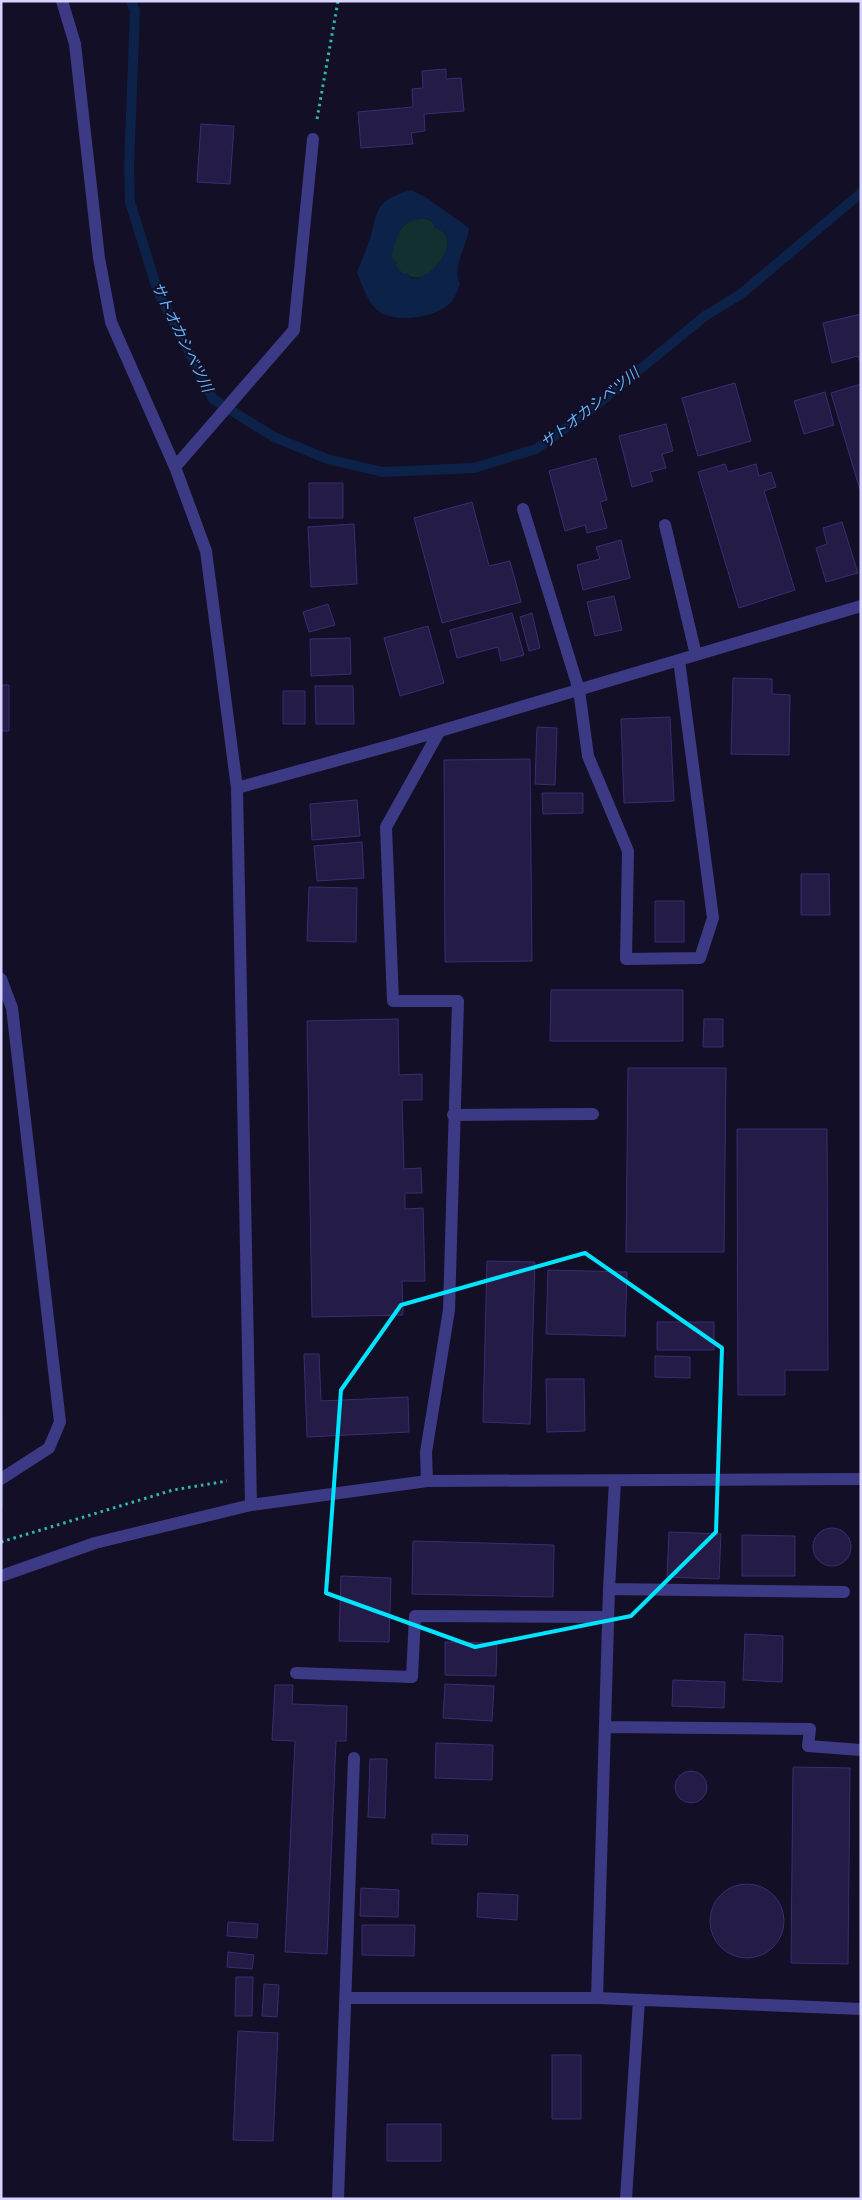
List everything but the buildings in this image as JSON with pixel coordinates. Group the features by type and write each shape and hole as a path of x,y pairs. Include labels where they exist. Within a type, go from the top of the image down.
{"street":[{"path":"62,1 75,44 99,258 111,322 175,467 206,551 238,788 251,1505"},
{"path":"175,467 294,330 313,139"},
{"path":"523,510 579,690 588,756 628,851 626,959 700,958 713,918 680,660"},
{"path":"664,525 696,655"},
{"path":"238,788 439,732 861,606"},
{"path":"426,1482 426,1452 449,1310 453,1115 458,1001 393,1001 386,827 439,732"},
{"path":"1,979 12,1008 60,1422 49,1448 1,1479"},
{"path":"453,1115 594,1114"},
{"path":"1,1576 95,1543 251,1505 426,1482 861,1479"},
{"path":"597,1998 608,1616 615,1481"},
{"path":"609,1589 844,1592"},
{"path":"296,1673 412,1677 415,1616 608,1616"},
{"path":"605,1727 810,1729 808,1746 861,1750"},
{"path":"338,2199 354,1758"},
{"path":"346,1998 597,1998 861,2009"},
{"path":"626,2199 639,2000"}],"path":[{"path":"313,139 338,1"},
{"path":"1,1542 173,1490 250,1477"}],"highlighted area":[{"path":"585,1253 722,1348 716,1532 631,1616 475,1647 326,1593 341,1390 401,1305"}],"green space":[{"path":"424,218 433,222 435,228 443,232 448,246 440,262 431,272 423,277 411,277 397,269 392,258 392,251 403,226 414,220"},
{"path":"1,1319 3,1506 1,1506"}],"water":[{"path":"411,190 427,198 469,228 457,270 460,284 454,298 442,310 413,318 393,317 377,310 368,297 357,272 378,210 386,201","holes":["424,218 433,222 435,228 445,234 448,246 434,269 423,276 410,278 408,273 403,274 396,266 397,262 392,259 397,237 408,222"]}],"waterway":[{"name":"サトオカシベツ川","path":"131,1 135,11 129,167 130,202 158,292 213,399 274,437 327,459 383,472 474,468 536,449 588,412 705,316 741,294 861,193"}]}
